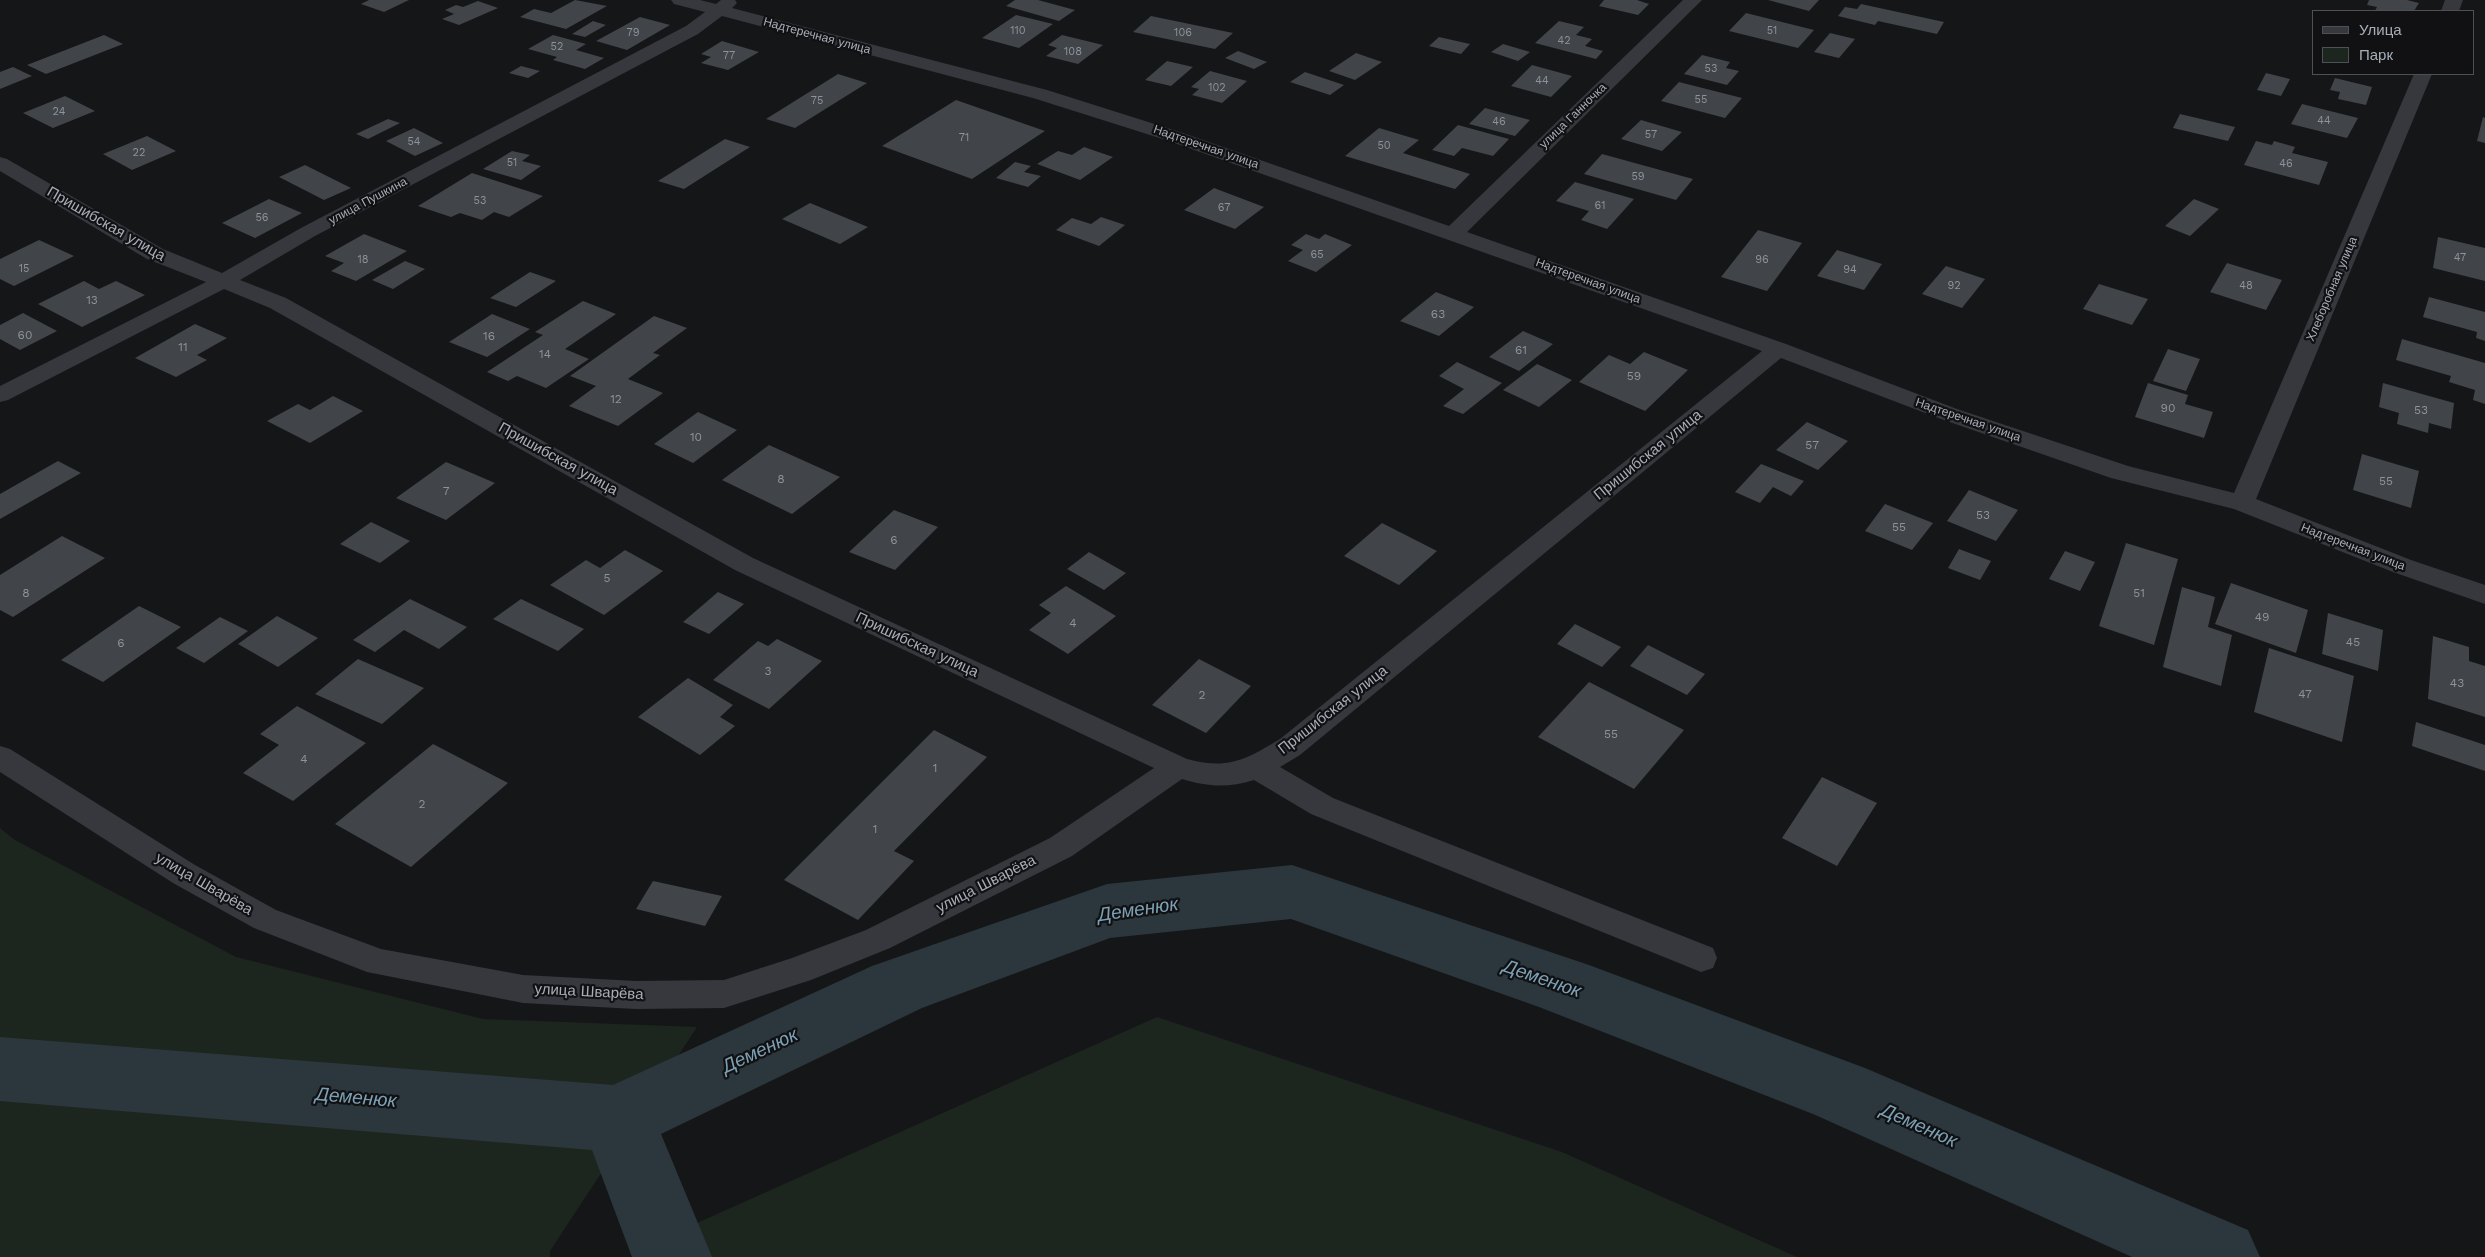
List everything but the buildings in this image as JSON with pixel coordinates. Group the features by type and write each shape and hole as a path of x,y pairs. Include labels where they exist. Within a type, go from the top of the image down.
{"street":[{"name":"Надтеречная улица","path":"680,0 725,5 1040,94 1176,137 1454,233 1778,349 1949,414 2111,469 2242,503 2402,566 2485,595"},
{"name":"улица Ганночка","path":"1454,233 1693,0"},
{"name":"улица Пушкина","path":"0,395 222,282 308,232 692,30 725,5"},
{"name":"Хлеборобная улица","path":"2242,503 2423,75"},
{"name":"Пришибская улица","path":"0,163 155,254 278,303 744,564 1178,767 1201,774 1231,776 1257,767 1290,747 1778,349"},
{"name":"улица Шварёва","path":"0,757 184,874 265,919 370,959 523,990 636,995 724,994 799,970 878,939 1061,847 1178,767"},
{"path":"1257,767 1322,806 1701,958"}],"green space":[{"path":"0,828 15,840 236,957 483,1019 697,1027 550,1251 550,1257 0,1257"},
{"path":"1157,1017 1562,1152 1797,1257 646,1257 639,1249"}],"waterway":[{"name":"Деменюк","path":"617,1119 897,987 1107,911 1292,892 1564,986 1839,1091 2220,1257"},
{"name":"Деменюк","path":"0,1069 617,1119"},
{"path":"617,1119 672,1257"}]}
